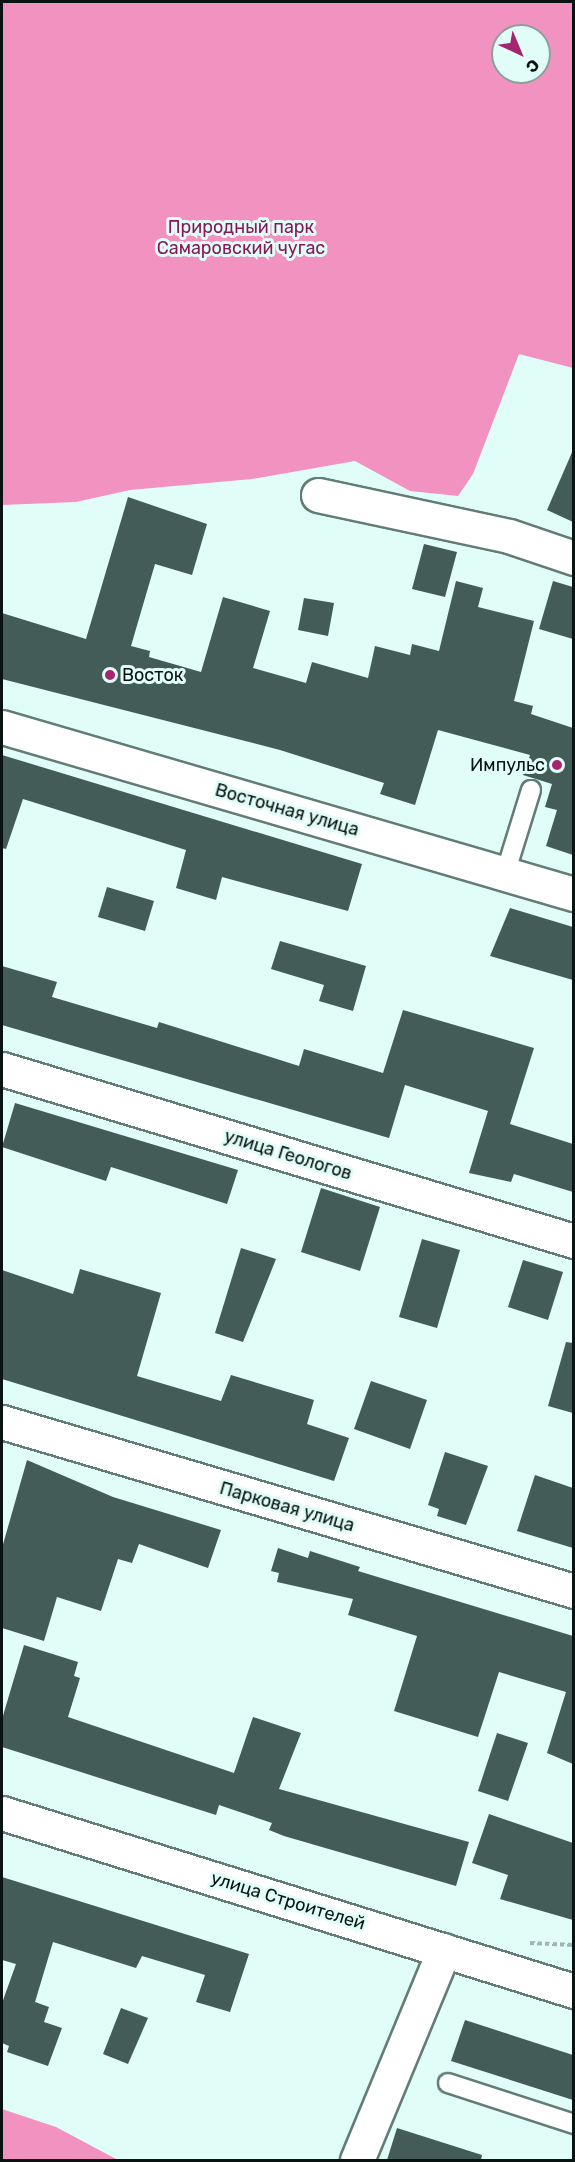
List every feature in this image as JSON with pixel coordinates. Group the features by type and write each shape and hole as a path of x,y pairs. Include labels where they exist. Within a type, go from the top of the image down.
{"street":[{"path":"318,495 509,536 573,558"},
{"name":"Восточная улица","path":"2,727 573,894"},
{"name":"улица Геологов","path":"2,1069 573,1241"},
{"name":"Парковая улица","path":"2,1422 573,1591"},
{"name":"улица Строителей","path":"2,1813 573,1990"},
{"path":"357,2160 444,1950"}],"lane":[{"path":"505,874 531,790"},
{"path":"448,2083 573,2124"}],"green space":[{"name":"Природный парк Самаровский чугас","path":"2,2 573,2 573,368 519,354 473,474 458,496 410,491 355,461 252,479 130,490 76,502 2,505"},
{"path":"2,2109 56,2127 118,2160 2,2160"}],"building":[{"path":"573,450 573,522 547,510"},
{"path":"128,497 207,524 192,575 155,564 131,646 150,651 149,657 201,672 223,597 270,611 253,668 306,683 312,662 368,678 375,646 410,655 412,644 439,651 456,581 483,588 478,607 534,621 514,701 533,706 531,714 573,728 573,855 546,846 557,810 545,807 552,784 523,775 530,755 438,730 415,805 380,794 384,783 280,750 2,679 2,613 86,639"},
{"path":"424,544 457,552 445,597 412,589"},
{"path":"553,581 573,587 573,639 539,629"},
{"path":"304,598 334,603 328,636 298,630"},
{"path":"2,755 362,864 348,911 222,877 216,900 176,888 186,850 23,799 6,849 2,848"},
{"path":"107,887 154,901 145,931 98,917"},
{"path":"510,908 573,927 573,980 490,956"},
{"path":"280,941 366,966 353,1011 319,1001 324,985 271,969"},
{"path":"2,966 57,982 52,997 157,1028 159,1022 299,1066 304,1049 383,1073 403,1010 534,1048 510,1124 573,1144 573,1192 514,1174 511,1182 469,1173 488,1111 405,1085 389,1138 2,1025"},
{"path":"15,1103 238,1170 227,1204 111,1167 106,1181 2,1147"},
{"path":"321,1188 380,1207 360,1271 301,1252"},
{"path":"422,1239 460,1250 437,1328 399,1317"},
{"path":"241,1248 276,1259 243,1342 215,1333"},
{"path":"523,1260 563,1272 548,1320 508,1307"},
{"path":"80,1269 161,1293 137,1376 221,1401 231,1375 314,1400 307,1424 349,1438 334,1481 2,1379 2,1270 73,1294"},
{"path":"566,1342 573,1343 573,1413 548,1406"},
{"path":"371,1381 427,1400 410,1449 354,1429"},
{"path":"445,1452 488,1466 466,1525 437,1516 439,1509 428,1505"},
{"path":"27,1460 113,1497 221,1530 208,1568 139,1544 132,1563 118,1559 101,1611 57,1597 44,1641 2,1628 2,1548"},
{"path":"535,1475 573,1488 573,1548 517,1531"},
{"path":"278,1548 308,1558 310,1551 360,1567 358,1571 573,1636 573,1764 547,1753 566,1692 499,1672 478,1737 394,1711 417,1636 348,1615 353,1599 277,1582 279,1573 271,1571"},
{"path":"24,1645 78,1662 74,1676 80,1678 68,1717 234,1773 253,1717 301,1733 279,1789 469,1842 456,1886 284,1836 269,1830 272,1823 219,1805 216,1815 2,1747 2,1719"},
{"path":"497,1733 528,1743 508,1801 478,1791"},
{"path":"489,1814 573,1843 573,1920 500,1899 508,1875 472,1863"},
{"path":"2,1877 249,1954 230,2012 196,2002 205,1975 142,1956 136,1968 53,1942 35,2002 49,2007 44,2022 62,2028 48,2066 7,2052 9,2046 2,2043 2,2003 16,1964 2,1960"},
{"path":"121,2008 148,2018 128,2064 103,2054"},
{"path":"465,2020 573,2055 573,2100 451,2061"},
{"path":"397,2128 482,2155 481,2160 387,2160"}],"place":[{"name":"Восток","path":"110,675"},
{"name":"Импульс","path":"557,765"}]}
